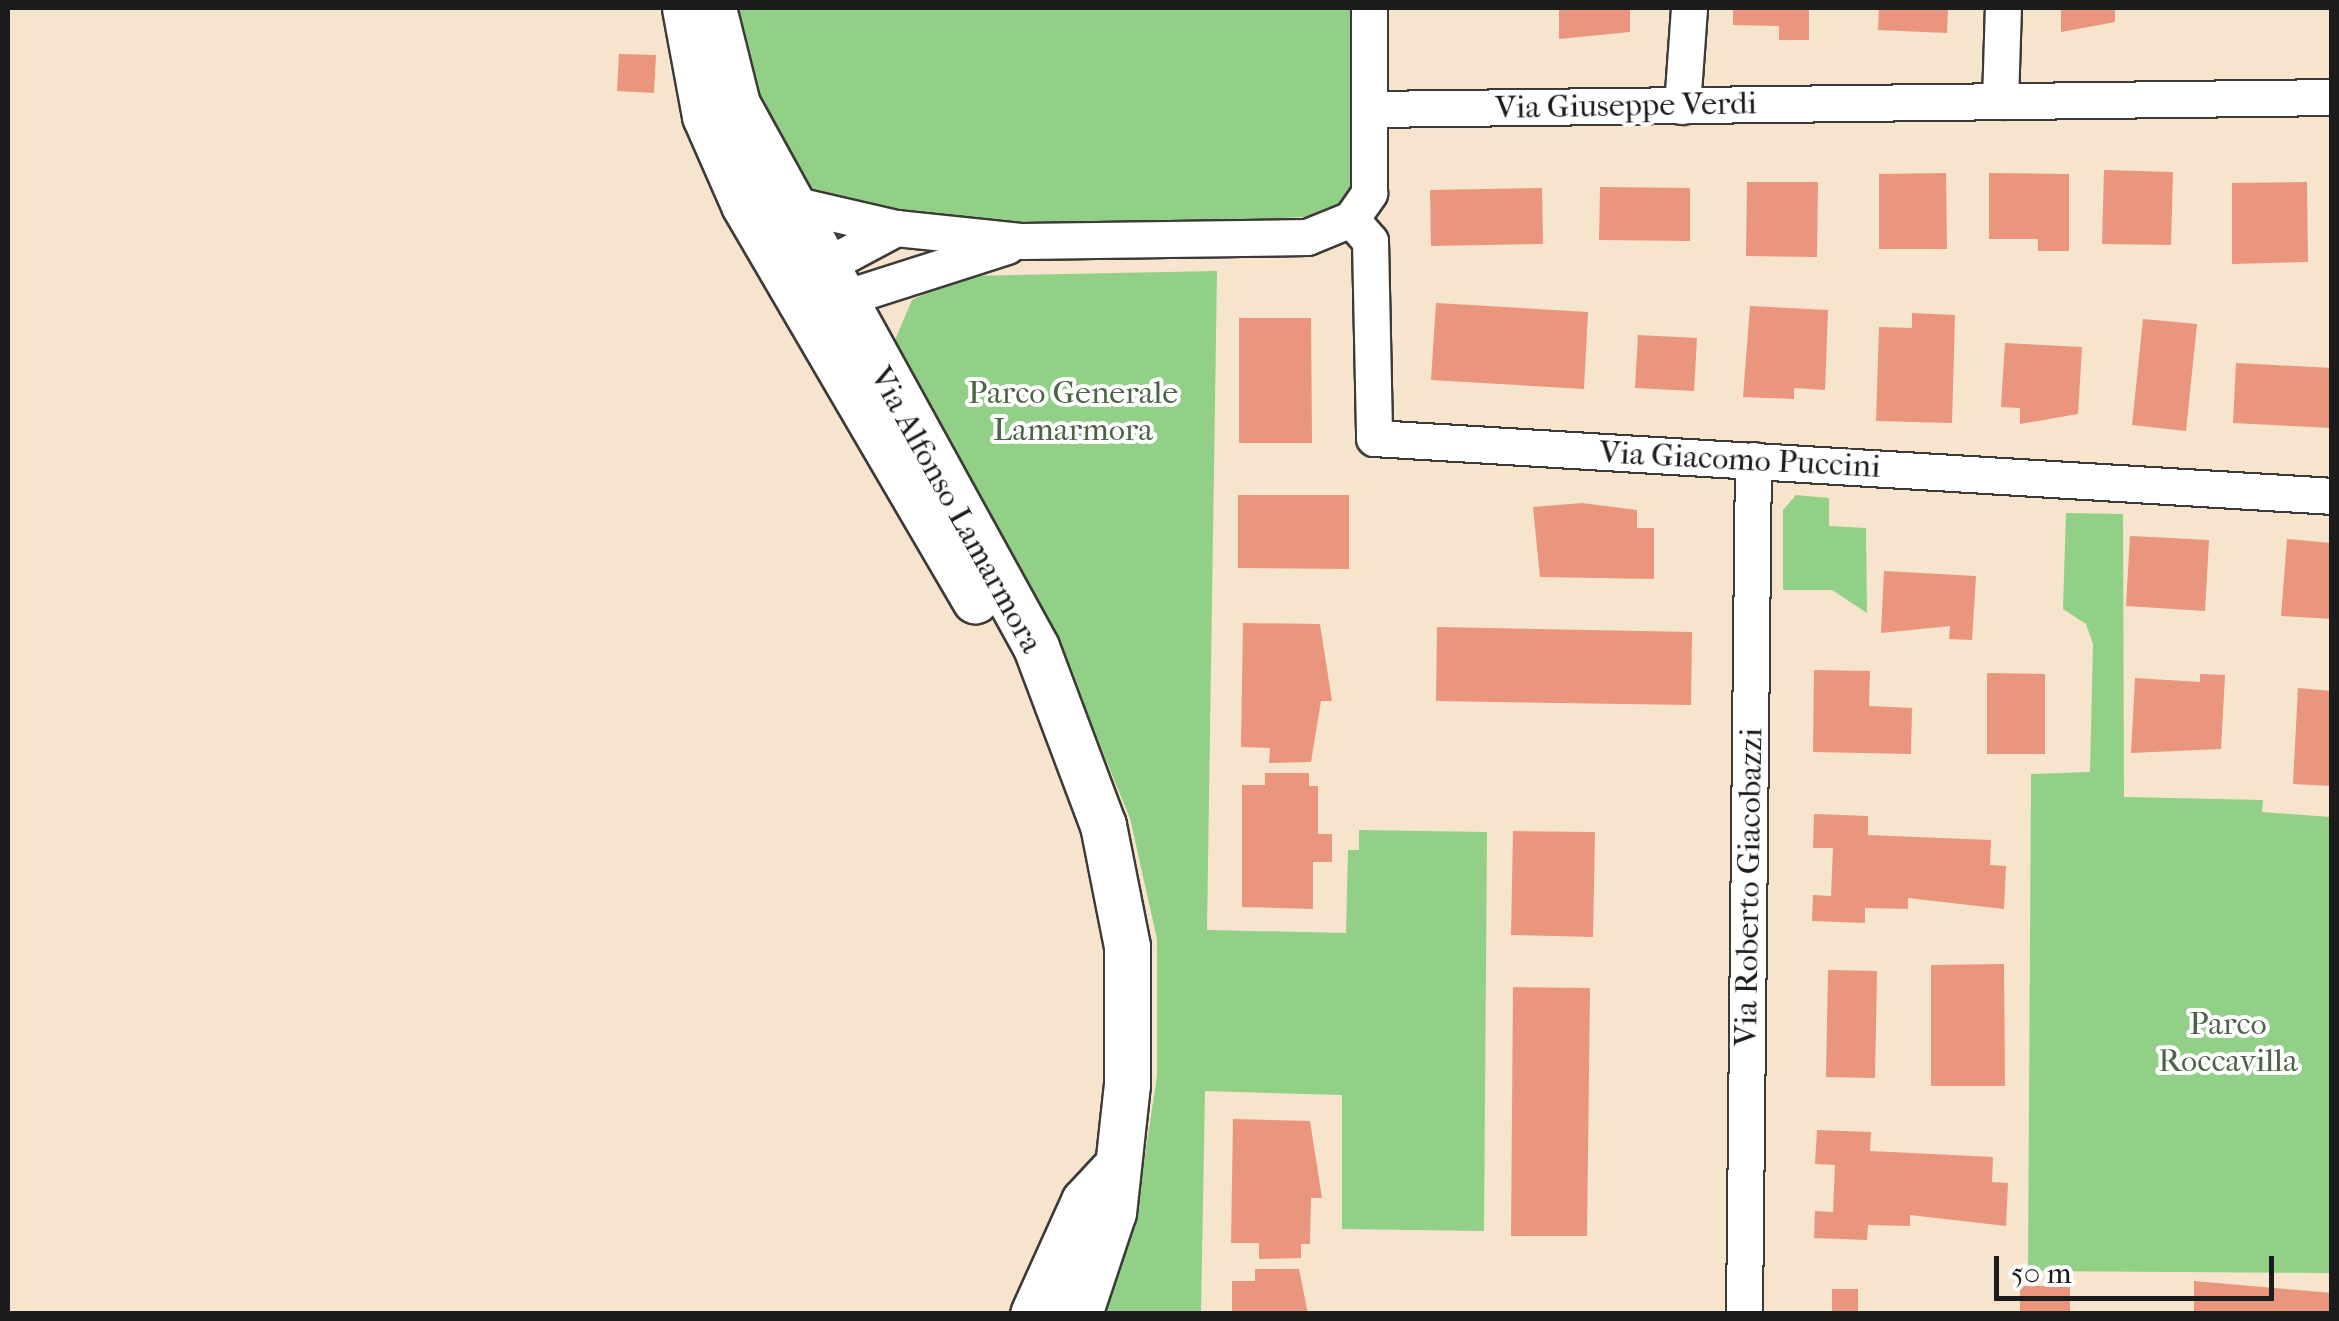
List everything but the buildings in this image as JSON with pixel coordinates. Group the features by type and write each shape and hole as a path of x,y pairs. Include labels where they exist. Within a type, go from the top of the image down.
{"street":[{"name":"Via Alfonso Lamarmora","path":"685,8 716,144 899,477 1063,724"},
{"name":"Via Alfonso Lamarmora","path":"713,8 736,104 788,203 888,428 899,477"},
{"path":"788,203 896,228 1022,241 1307,237 1351,219 1368,193 1369,8"},
{"path":"1682,106 1689,8"},
{"path":"2000,101 2003,8"},
{"name":"Via Giuseppe Verdi","path":"1368,109 2332,97"},
{"name":"Via Alfonso Lamarmora","path":"716,144 760,197 823,287 1036,647 1103,826 1127,946 1127,1084 1112,1171 1113,1212 1078,1314"},
{"name":"Via Giacomo Puccini","path":"1351,219 1370,241 1374,438 2332,496"},
{"path":"823,287 896,228"},
{"path":"823,287 1022,241"},
{"name":"Via Roberto Giacobazzi","path":"1744,1314 1753,460"},
{"path":"1033,1314 1084,1202 1112,1171"}],"green space":[{"path":"697,8 1355,8 1358,214 788,244"},
{"name":"Parco Generale Lamarmora","path":"1217,271 1207,930 1346,933 1348,850 1359,850 1359,830 1487,832 1484,1231 1342,1229 1342,1095 1205,1091 1201,1313 1103,1313 1136,1215 1157,1076 1157,939 1130,818 1089,719 894,386 895,340 912,300 961,276"},
{"path":"1796,495 1829,498 1829,526 1866,528 1867,613 1832,590 1783,590 1783,510"},
{"name":"Parco Roccavilla","path":"2066,513 2123,514 2124,797 2263,800 2262,812 2331,817 2331,1273 2028,1271 2031,774 2090,772 2093,644 2086,624 2063,609"}]}
